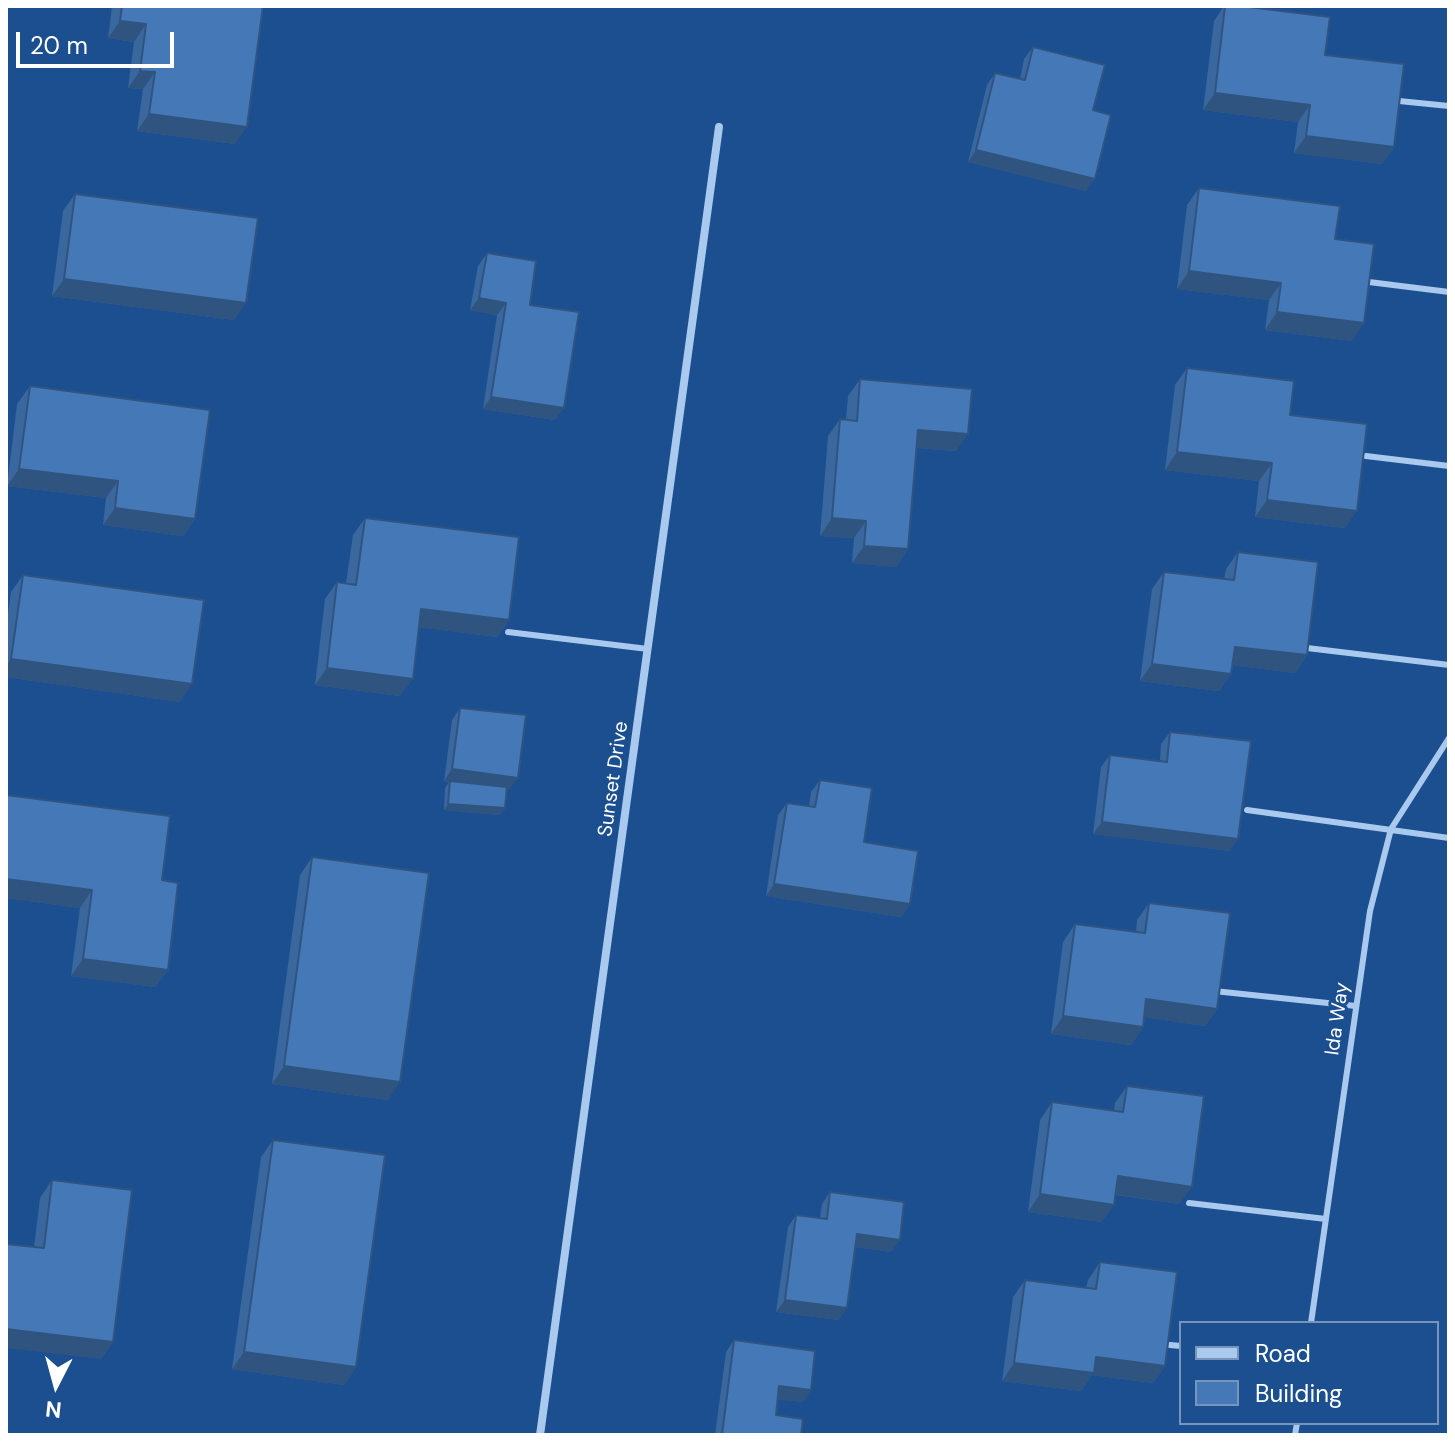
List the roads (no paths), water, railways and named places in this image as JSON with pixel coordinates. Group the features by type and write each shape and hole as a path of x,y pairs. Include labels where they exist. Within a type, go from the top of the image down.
{"street":[{"name":"Sunset Drive","path":"540,1435 719,127"}],"lane":[{"path":"1399,101 1449,106"},
{"path":"1369,282 1449,292"},
{"path":"1366,456 1449,466"},
{"path":"508,632 648,649"},
{"path":"1307,648 1449,665"},
{"name":"Ida Way","path":"1311,1321 1370,911 1391,829 1449,738"},
{"path":"1247,810 1449,838"},
{"path":"1214,991 1356,1006"},
{"path":"1189,1203 1326,1219"},
{"path":"1170,1345 1179,1346"}]}
